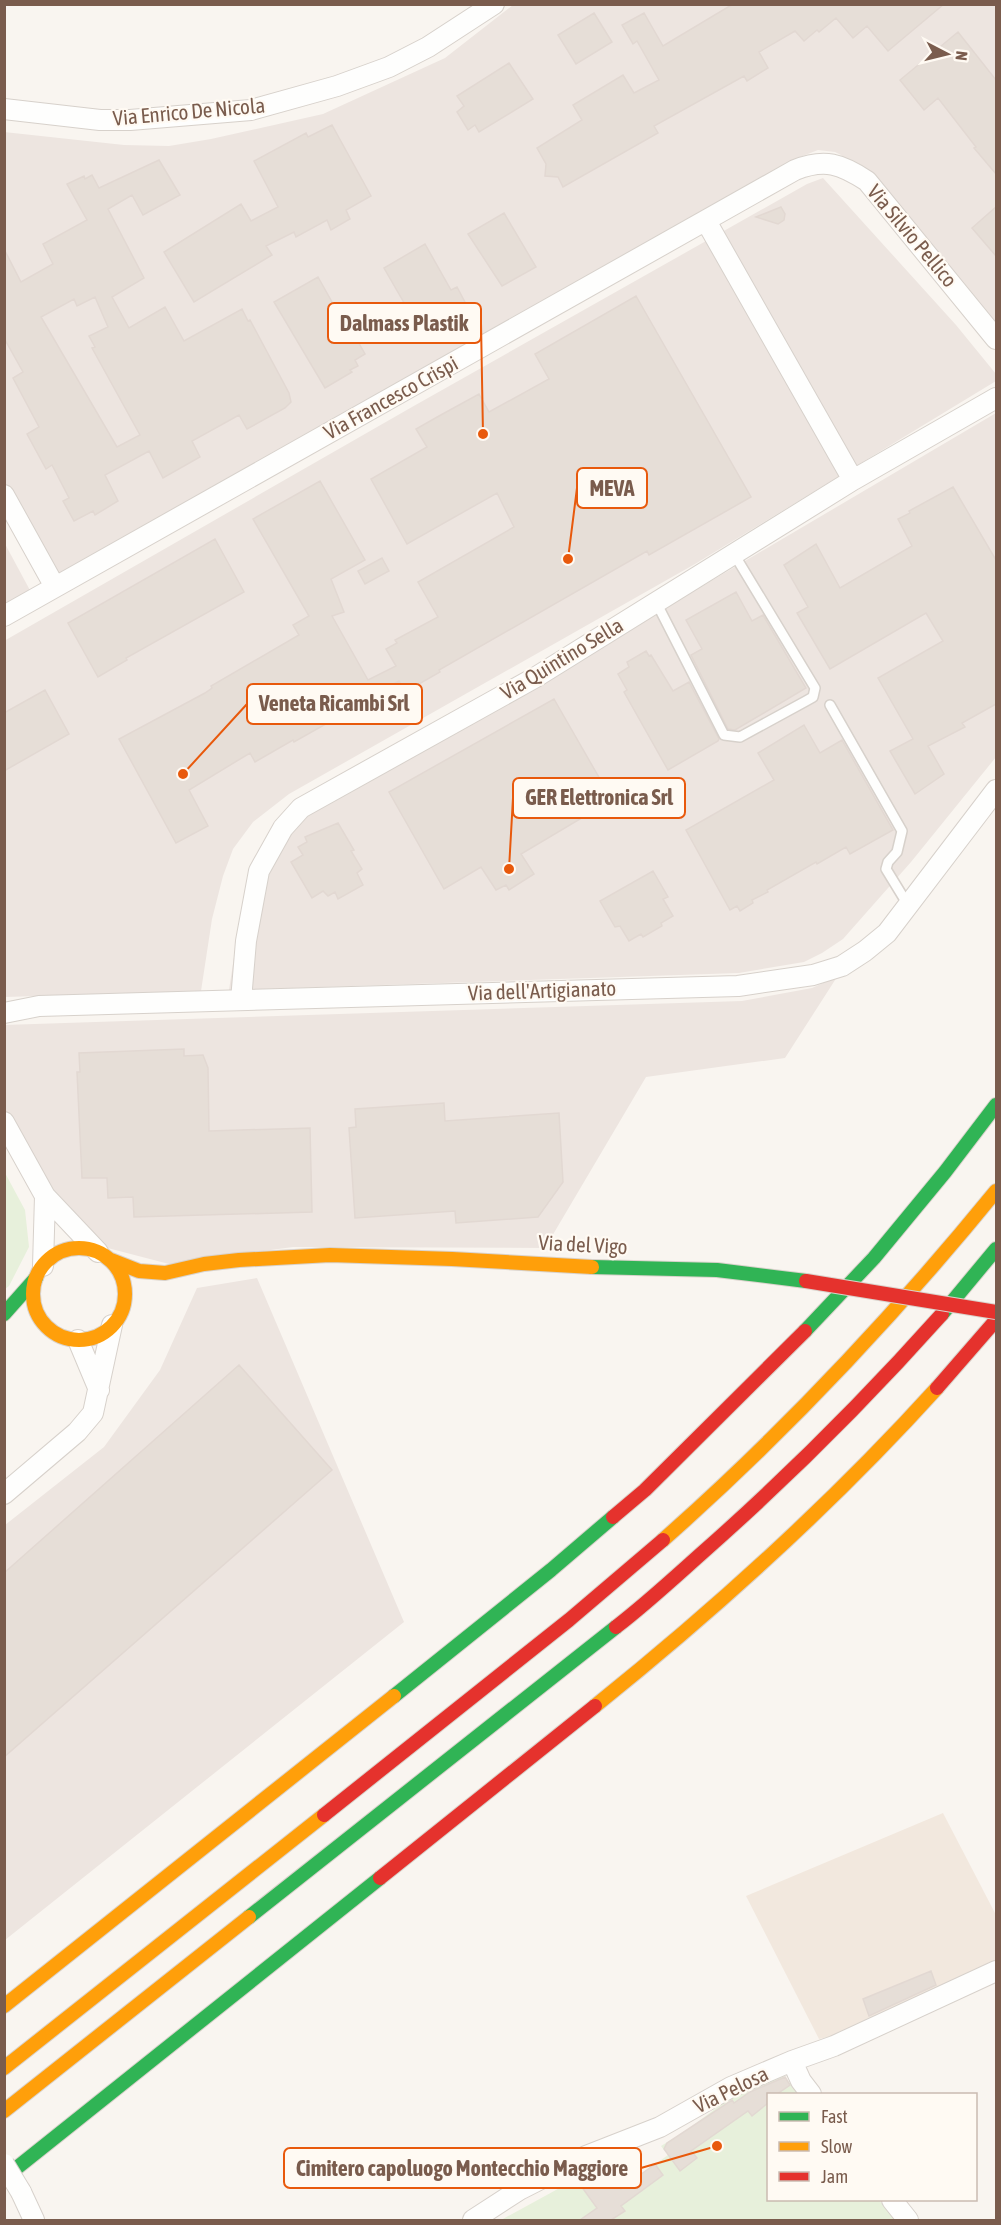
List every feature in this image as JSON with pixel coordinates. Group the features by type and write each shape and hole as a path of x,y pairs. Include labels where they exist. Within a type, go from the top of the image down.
{"main road":[{"path":"4,2006 551,1570 645,1490 794,1343 874,1258 945,1172 996,1105"},
{"path":"4,2068 527,1653 669,1535 735,1475 832,1377 908,1295 996,1191"},
{"path":"4,1314 54,1256 67,1250 83,1248 105,1256 121,1273 125,1288 124,1304 115,1322"},
{"path":"4,2111 621,1623 708,1549 759,1503 861,1402 928,1329 996,1249"},
{"name":"Via del Vigo","path":"105,1256 139,1271 165,1273 204,1264 239,1260 330,1255 452,1259 617,1269 717,1270 806,1281 996,1312"},
{"path":"40,1272 34,1293 36,1307 42,1320 64,1337 78,1340 93,1338 107,1330 135,1298"},
{"name":"Via del Vigo","path":"153,1282 165,1273"},
{"path":"4,2178 616,1689 714,1607 803,1526 890,1437 996,1320"},
{"path":"30,1328 52,1330"}],"street":[{"name":"Via Enrico De Nicola","path":"4,109 100,120 130,120 251,110 337,86 389,67 428,47 494,4"},
{"name":"Via Francesco Crispi","path":"4,616 795,170 810,164"},
{"name":"Via Silvio Pellico","path":"810,164 836,164 849,169 867,181 996,339"},
{"path":"706,221 853,480"},
{"name":"Via Quintino Sella","path":"241,1000 246,941 259,871 283,828 302,808 536,677 853,480 996,398"},
{"path":"4,495 55,587"},
{"name":"Via dell'Artigianato","path":"4,1013 39,1006 738,986 813,975 842,966 887,933 996,790"},
{"path":"4,1122 45,1196 105,1256"},
{"path":"40,1272 45,1196"},
{"path":"4,1494 77,1432 93,1413 115,1322"},
{"path":"78,1340 99,1390"},
{"name":"Via Pelosa","path":"472,2220 519,2190 586,2156 660,2127 731,2087 834,2046 996,1971"},
{"path":"792,2061 801,2081 810,2093"},
{"path":"4,2164 34,2220"},
{"path":"894,2201 908,2220"}],"lane":[{"path":"656,603 724,735 740,736 813,697 815,688 734,554"},
{"path":"830,705 902,831 901,843 886,869 908,905"}],"shaded area":[{"path":"513,5 996,5 996,330 841,155 818,150 795,159 398,383 56,580 5,483 4,132 124,145 169,146 323,114 445,58"},
{"path":"823,178 956,325 996,374 996,381 695,564 289,794 253,822 233,849 223,876 212,919 201,991 5,997 4,641 412,407 807,184"},
{"path":"996,413 996,757 911,862 843,939 804,962 739,973 229,990 239,924 249,884 304,817 450,735"},
{"path":"4,542 32,594 4,610"},
{"path":"837,977 785,1058 646,1077 545,1248 293,1247 169,1264 100,1246 45,1189 5,1112 4,1025 742,1001 812,988"},
{"path":"257,1278 404,1622 5,1940 5,1525 104,1447 160,1370 197,1288"},
{"path":"943,1813 996,1915 996,1980 903,2021 819,2039 746,1896"}],"green space":[{"path":"4,1171 25,1210 29,1247 9,1286 5,1289"},
{"path":"780,2070 797,2093 767,2093 767,2201 880,2201 895,2220 501,2220 576,2179 601,2162 621,2189 668,2155 661,2146 730,2098"}],"building":[{"path":"733,4 944,4 888,51 867,26 853,38 836,18 804,41 795,31 759,52 768,68 747,81 744,76 654,126 658,133 563,187 558,177 545,176 546,164 537,148 582,120 573,105 623,75 634,93 659,80 637,41 633,44 622,25 644,13 663,46"},
{"path":"594,13 612,42 576,64 558,35"},
{"path":"958,32 996,80 996,174 938,98 924,110 900,80"},
{"path":"509,63 533,99 479,132 475,125 468,130 457,112 464,106 457,96"},
{"path":"332,125 371,196 346,210 350,219 331,230 327,220 296,237 294,232 266,246 272,255 194,302 164,252 241,204 251,221 278,207 254,161 306,133 308,137"},
{"path":"159,160 180,195 143,215 132,195 108,209 144,278 112,297 129,328 165,307 184,341 242,309 289,393 291,402 285,408 247,429 239,415 192,441 200,457 163,478 149,451 105,475 118,501 95,515 93,511 74,521 63,501 69,498 52,465 46,469 27,434 39,427 13,378 23,372 4,338 4,249 21,282 53,264 43,244 87,220 67,184 92,175 99,188","holes":["95,297 108,327 89,336 95,347 92,348 140,435 117,447 41,317 74,299 77,306"]},
{"path":"781,207 785,214 784,220 778,224 756,217"},
{"path":"996,207 996,256 972,228"},
{"path":"504,213 536,267 502,286 468,234"},
{"path":"425,244 451,290 457,287 467,306 415,336 401,311 407,308 384,268"},
{"path":"318,277 345,325 348,324 365,354 355,360 358,366 350,370 352,372 325,388 274,302"},
{"path":"636,296 751,497 649,555 647,551 439,670 440,672 412,688 410,685 404,689 399,681 338,713 340,716 255,762 250,753 189,790 208,826 176,843 119,739 205,693 212,688 211,686 299,635 293,625 309,616 253,519 320,481 365,560 331,579 344,612 332,616 368,680 396,666 386,649 397,643 395,640 438,617 418,582 514,527 497,493 407,544 371,479 427,447 416,429 439,416 479,394 489,412 549,379 535,354"},
{"path":"953,487 996,560 996,704 962,723 965,727 928,746 944,774 915,794 890,751 913,739 878,678 943,641 926,613 830,669 797,613 808,607 784,565 816,544 840,588 912,546 898,519"},
{"path":"215,539 244,592 126,658 127,660 98,677 68,623"},
{"path":"382,558 389,571 365,584 358,571"},
{"path":"736,592 752,621 763,615 806,688 735,730 728,729 691,655 702,649 686,620"},
{"path":"646,651 649,656 651,655 673,691 689,682 719,739 668,770 624,692 627,690 618,674 629,667 627,662"},
{"path":"45,690 69,734 4,771 4,713"},
{"path":"554,699 612,800 521,854 534,874 509,890 506,885 496,890 481,867 444,889 389,792"},
{"path":"804,725 820,753 842,740 893,830 850,854 846,847 767,890 768,892 752,900 753,903 740,911 737,906 730,910 686,830 774,780 758,753"},
{"path":"338,823 362,869 357,873 363,885 338,899 335,892 328,896 323,891 312,898 291,862 303,855 298,847 307,842 305,837"},
{"path":"653,871 668,897 663,899 673,916 661,923 662,926 643,937 641,934 629,941 620,926 615,927 600,901"},
{"path":"184,1049 184,1056 203,1055 208,1068 209,1131 310,1128 312,1212 134,1217 133,1197 108,1198 107,1178 82,1178 77,1072 80,1072 79,1053"},
{"path":"444,1103 445,1121 559,1113 563,1182 538,1217 456,1223 455,1211 355,1218 349,1128 356,1127 355,1109"},
{"path":"239,1365 332,1470 4,1757 4,1573"},
{"path":"931,1971 936,1985 869,2016 863,1999"},
{"path":"785,2077 790,2085 778,2093 767,2093 767,2104 752,2116 748,2111 691,2151 697,2158 680,2171 664,2149 667,2143 732,2100 734,2103 750,2092"},
{"path":"602,2163 621,2189 655,2164 663,2175 621,2206 625,2211 611,2220 580,2220 597,2208 576,2179"}],"traffic: fast":[{"path":"805,1331 874,1258 945,1172 996,1105"},
{"path":"942,1314 996,1249"},
{"path":"592,1267 717,1270 806,1281"},
{"path":"4,1314 36,1278"},
{"path":"394,1696 613,1517"},
{"path":"249,1917 616,1627"},
{"path":"4,2178 380,1878"}],"traffic: slow":[{"path":"663,1540 752,1458 837,1372 918,1283 996,1191"},
{"path":"79,1248 96,1252 111,1262 121,1277 125,1294 121,1311 111,1326 96,1336 79,1340 62,1336 47,1326 37,1311 33,1294 37,1277 47,1262 62,1252 79,1248"},
{"path":"111,1260 139,1271 165,1273 204,1264 239,1260 330,1255 592,1267"},
{"path":"595,1706 772,1554 856,1473 937,1388"},
{"path":"4,2006 394,1696"},
{"path":"4,2068 324,1815"},
{"path":"4,2111 249,1917"}],"traffic: jam":[{"path":"806,1281 996,1312"},
{"path":"616,1627 734,1525 796,1467 856,1407 942,1314"},
{"path":"937,1388 996,1320"},
{"path":"613,1517 645,1490 805,1331"},
{"path":"324,1815 569,1620 663,1540"},
{"path":"380,1878 595,1706"}],"place":[{"name":"Dalmass Plastik","path":"483,434"},
{"name":"MEVA","path":"568,559"},
{"name":"Veneta Ricambi Srl","path":"183,774"},
{"name":"GER Elettronica Srl","path":"509,869"},
{"name":"Cimitero capoluogo Montecchio Maggiore","path":"717,2146"}]}
